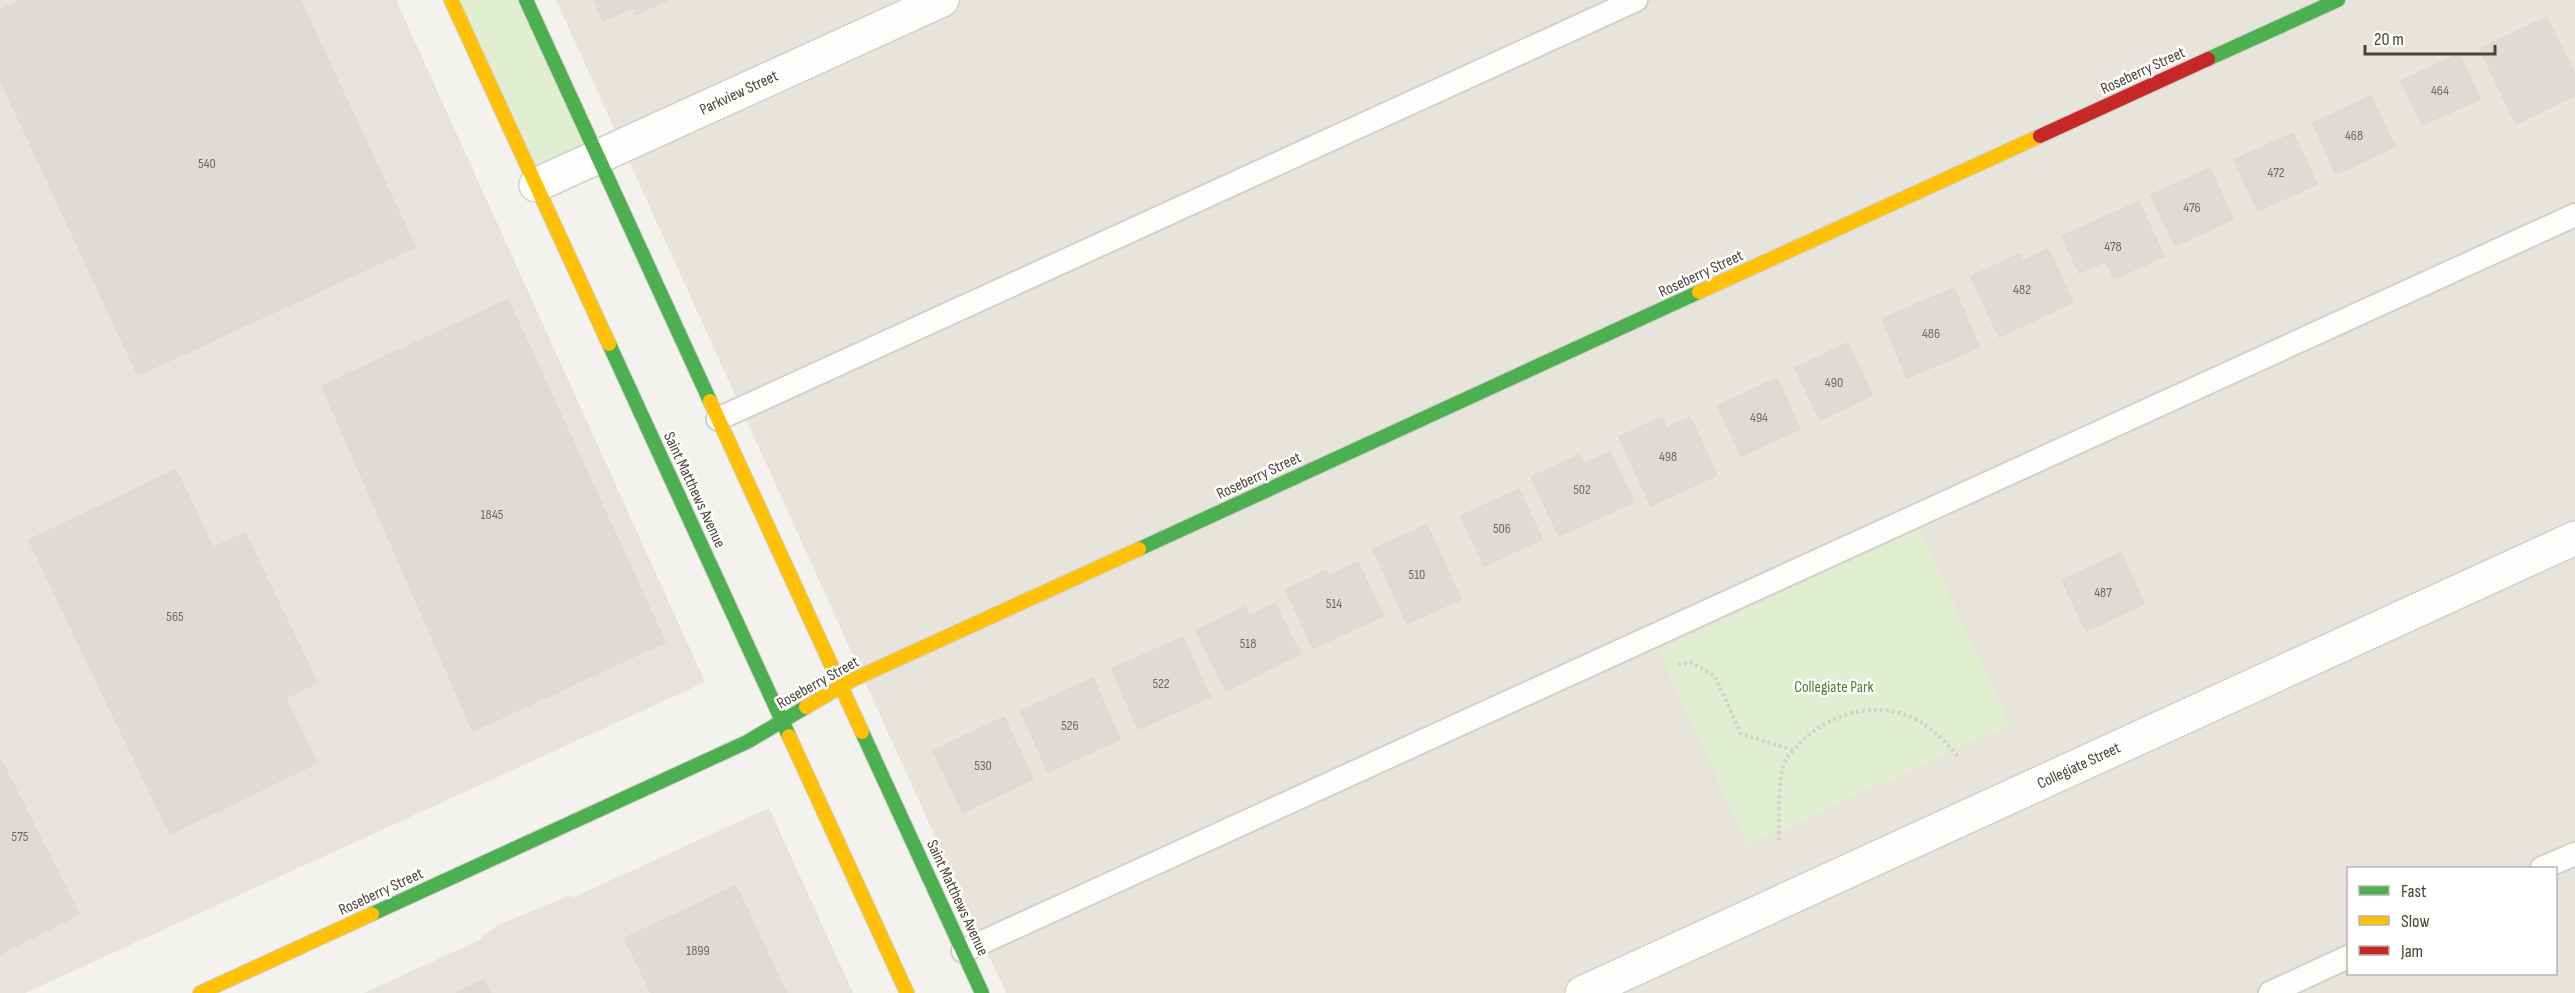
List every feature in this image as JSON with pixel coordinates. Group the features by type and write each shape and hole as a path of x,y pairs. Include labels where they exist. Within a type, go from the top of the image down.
{"street":[{"name":"Saint Matthews Avenue","path":"451,0 907,993"},
{"name":"Saint Matthews Avenue","path":"526,0 982,993"},
{"name":"Parkview Street","path":"536,185 942,0"},
{"name":"Roseberry Street","path":"200,993 737,747 841,686 2338,0"},
{"name":"Collegiate Street","path":"1582,993 2575,538"}],"lane":[{"path":"718,419 1636,0"},
{"path":"963,951 2575,214"},
{"path":"2544,867 2575,854"},
{"path":"2270,993 2347,958"}],"path":[{"path":"1644,640 1674,665 1690,662 1715,676 1741,734 1794,750"},
{"path":"1779,840 1779,796 1786,759 1823,724 1842,714 1875,710 1911,717 1934,732 1960,758"}],"shaded area":[{"path":"0,0 396,0 705,682 25,993 0,993"},
{"path":"556,0 2575,0 2575,993 1006,993"},
{"path":"769,808 853,993 364,993"},
{"path":"571,895 616,993 490,993 489,989 502,983 481,937 498,925"}],"green space":[{"path":"451,0 526,0 598,157 536,185"},
{"name":"Collegiate Park","path":"1919,529 2010,724 1748,845 1658,650"}],"building":[{"path":"21,0 300,0 415,247 138,375 0,79 0,10"},
{"path":"594,0 667,0 637,14 634,7 603,21"},
{"path":"2547,17 2575,75 2575,95 2516,124 2480,49"},
{"path":"2459,54 2480,99 2422,125 2401,81"},
{"path":"2371,96 2395,147 2336,174 2313,123"},
{"path":"2293,133 2317,184 2258,211 2234,160"},
{"path":"2210,168 2233,219 2175,246 2151,195"},
{"path":"2139,202 2164,256 2114,279 2106,261 2079,273 2062,236"},
{"path":"2048,249 2073,302 1999,337 1971,277 2019,254 2023,261"},
{"path":"1954,288 1979,347 1907,378 1882,319"},
{"path":"508,300 665,642 473,731 322,386"},
{"path":"1848,343 1872,395 1820,420 1795,368"},
{"path":"1777,378 1800,429 1741,456 1718,406"},
{"path":"1662,417 1667,428 1690,417 1717,475 1651,506 1619,437"},
{"path":"1610,452 1634,502 1559,536 1531,477 1579,455 1583,464"},
{"path":"176,470 213,548 245,533 317,683 285,698 317,763 170,834 29,540"},
{"path":"1519,489 1542,539 1484,566 1461,516"},
{"path":"1427,525 1461,599 1407,624 1373,549"},
{"path":"2121,553 2144,604 2086,631 2062,580"},
{"path":"1358,562 1383,616 1313,648 1286,590 1326,571 1329,576"},
{"path":"1275,603 1300,654 1226,691 1196,631 1245,607 1249,616"},
{"path":"1183,637 1210,697 1138,729 1112,669"},
{"path":"1093,678 1120,739 1048,772 1021,711"},
{"path":"1004,717 1033,779 963,812 933,751"},
{"path":"0,758 79,914 0,954"},
{"path":"736,886 786,993 651,993 625,938"},
{"path":"484,980 490,993 456,993 474,985"}],"traffic: fast":[{"path":"526,0 710,401"},
{"path":"2208,59 2338,0"},
{"path":"1139,549 1699,292"},
{"path":"609,344 789,736"},
{"path":"372,914 747,742 806,707"},
{"path":"862,732 982,993"}],"traffic: slow":[{"path":"451,0 609,344"},
{"path":"1699,292 2040,136"},
{"path":"710,401 862,732"},
{"path":"806,707 852,680 1139,549"},
{"path":"789,736 907,993"},
{"path":"200,993 372,914"}],"traffic: jam":[{"path":"2040,136 2208,59"}]}
